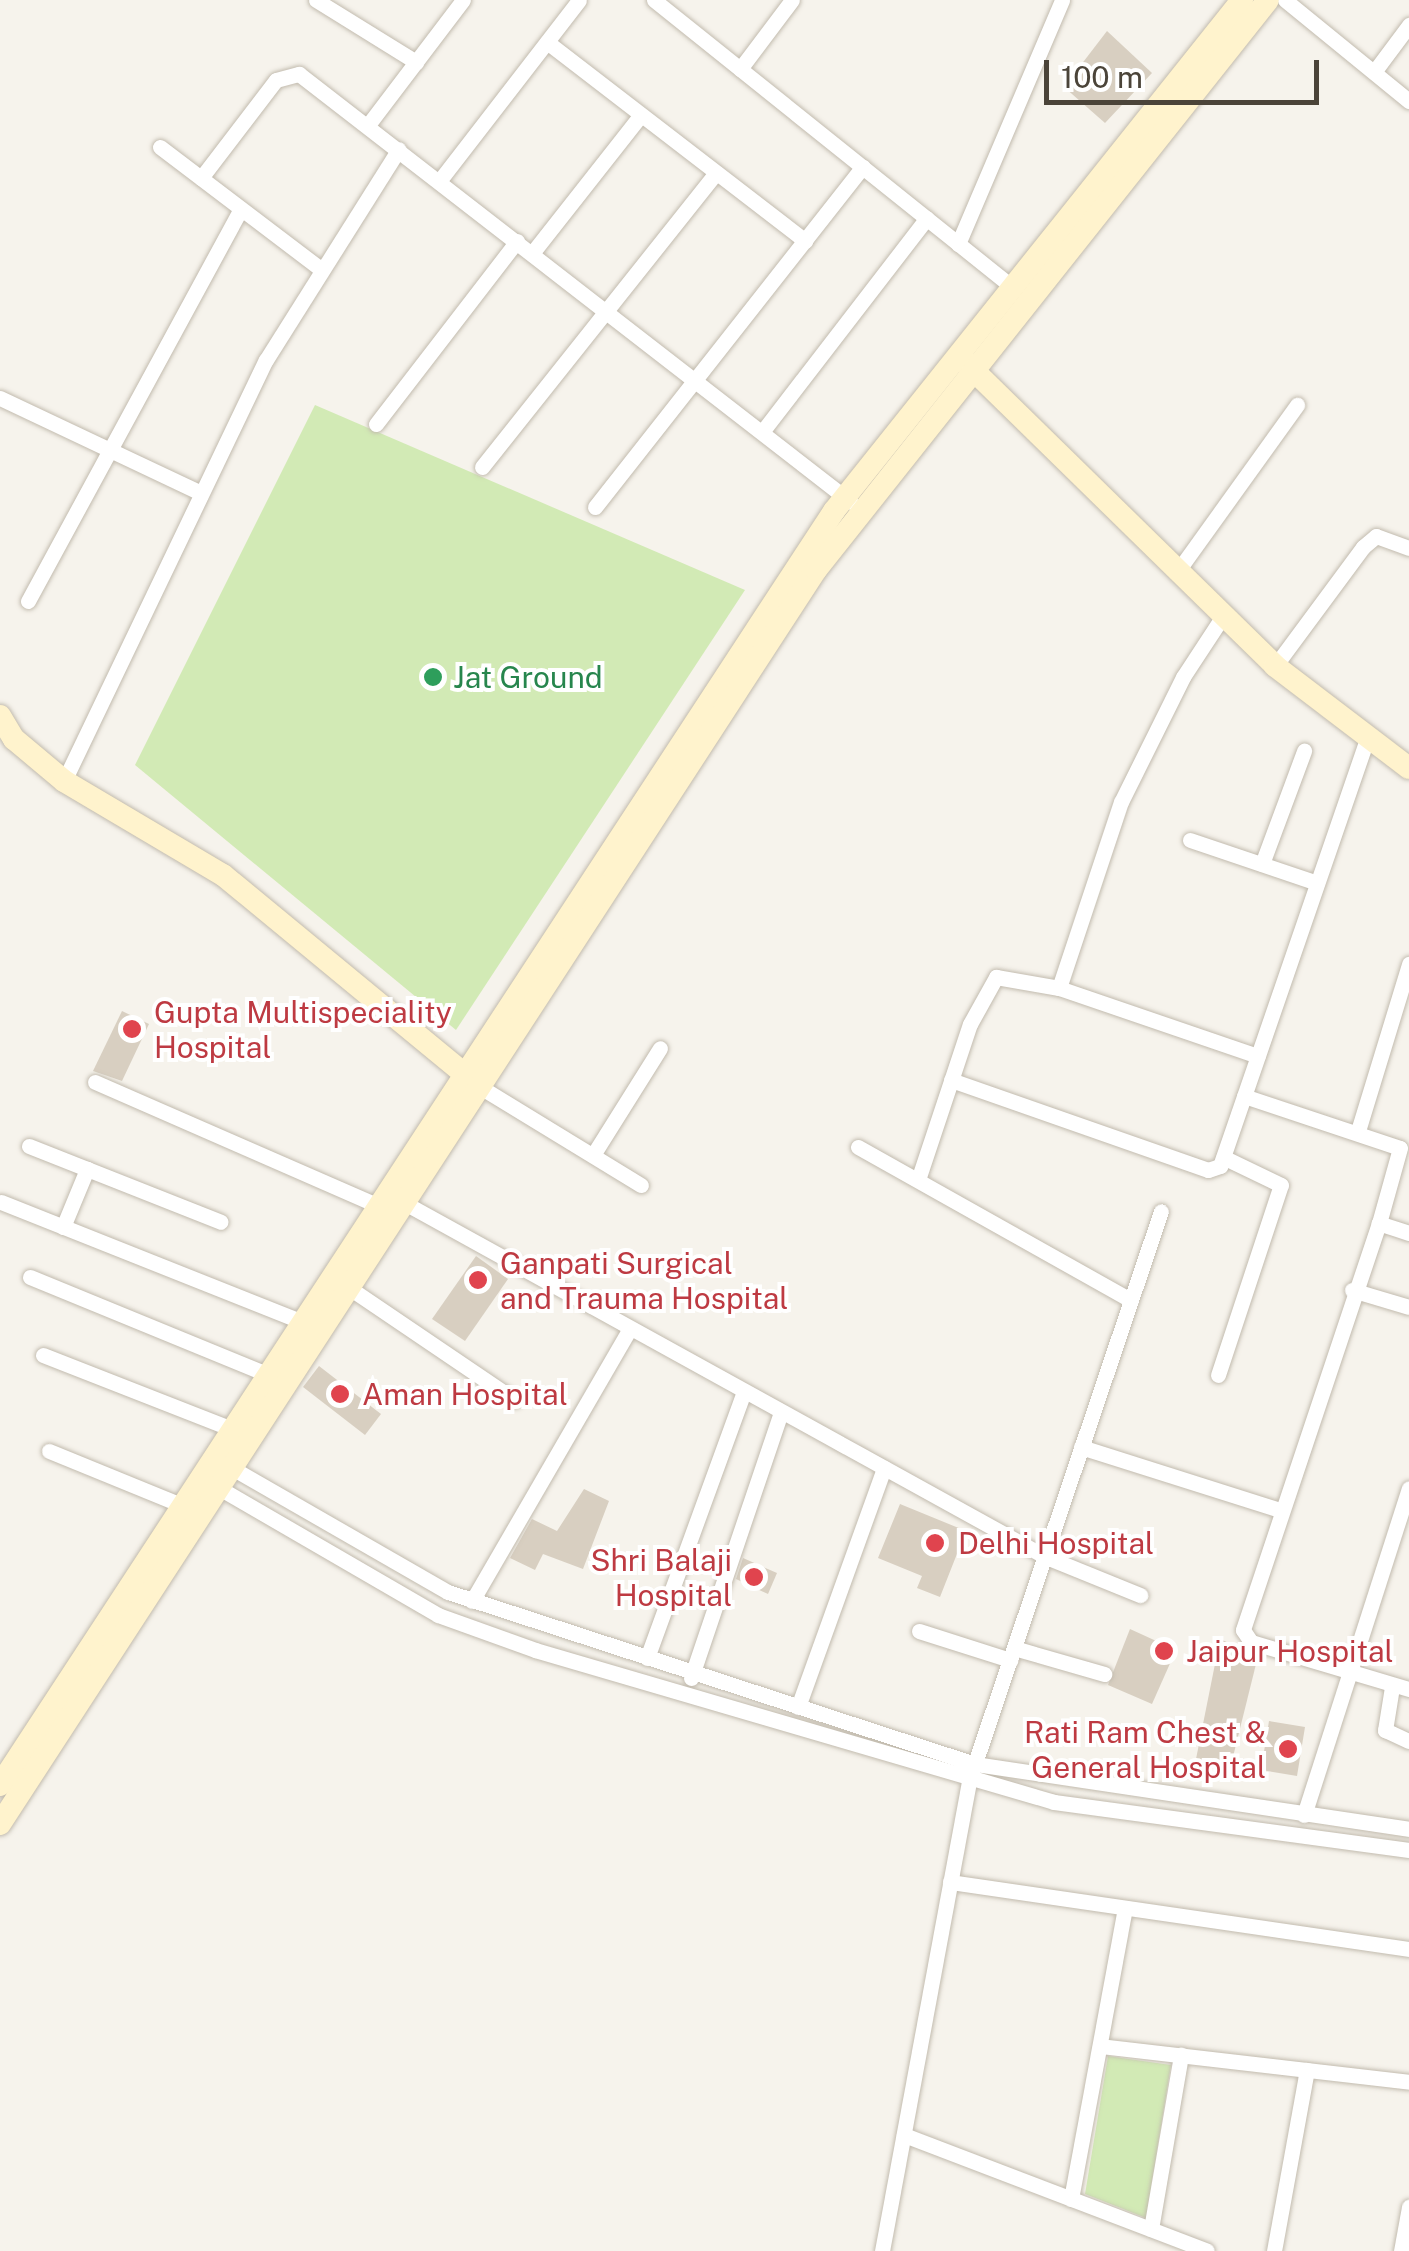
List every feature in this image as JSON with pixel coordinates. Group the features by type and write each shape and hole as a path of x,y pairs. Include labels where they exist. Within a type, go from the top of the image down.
{"main road":[{"path":"964,360 1010,285 1242,0"},
{"path":"0,1785 182,1504 214,1471 232,1429 376,1205 470,1078 853,503 964,360 1268,0"},
{"path":"964,360 1275,666 1409,768"},
{"path":"0,716 14,739 64,780 223,875 470,1078"},
{"path":"0,1824 214,1471 401,1201 470,1078"}],"street":[{"path":"316,0 416,62"},
{"path":"368,124 463,0"},
{"path":"440,180 579,0"},
{"path":"654,0 1010,285"},
{"path":"740,69 792,0"},
{"path":"958,244 1062,0"},
{"path":"1285,0 1409,101"},
{"path":"1374,72 1409,25"},
{"path":"546,42 805,241"},
{"path":"201,178 288,72 368,124 853,503"},
{"path":"533,252 641,115"},
{"path":"160,147 239,212 318,267"},
{"path":"64,780 201,493 318,267 400,149"},
{"path":"594,507 863,167"},
{"path":"482,467 716,173"},
{"path":"28,601 239,212"},
{"path":"762,432 927,218"},
{"path":"376,424 517,241"},
{"path":"0,398 110,456 201,493"},
{"path":"1177,572 1297,405"},
{"path":"1275,666 1376,536 1409,548"},
{"path":"1059,988 1121,802 1183,677 1223,616"},
{"path":"951,1080 1208,1170 1223,1157 1368,736"},
{"path":"1262,864 1304,751"},
{"path":"1190,840 1317,883"},
{"path":"1358,1131 1409,964"},
{"path":"918,1180 951,1080 996,977 1059,988 1258,1056"},
{"path":"592,1156 660,1048"},
{"path":"470,1078 641,1185"},
{"path":"95,1082 376,1205"},
{"path":"1244,1096 1358,1131 1401,1149 1280,1510 1244,1639 1401,1688 1385,1730 1409,1741"},
{"path":"29,1146 221,1222"},
{"path":"858,1147 1131,1300"},
{"path":"1218,1376 1281,1185 1223,1157"},
{"path":"63,1227 86,1169"},
{"path":"401,1201 1044,1556 1140,1595"},
{"path":"1,1202 300,1321"},
{"path":"882,2251 969,1781 1161,1211"},
{"path":"1378,1223 1409,1233"},
{"path":"30,1278 266,1374"},
{"path":"346,1285 516,1400"},
{"path":"1352,1290 1409,1307"},
{"path":"472,1601 630,1328"},
{"path":"43,1355 232,1429"},
{"path":"648,1658 744,1391"},
{"path":"685,1695 782,1412"},
{"path":"1081,1447 1280,1510"},
{"path":"49,1451 182,1504"},
{"path":"798,1708 884,1468"},
{"path":"214,1471 472,1601 975,1764 1409,1829"},
{"path":"214,1471 438,1615 685,1695 969,1781 1137,1816 1409,1850"},
{"path":"1304,1815 1409,1488"},
{"path":"920,1631 1104,1674"},
{"path":"950,1882 1409,1949"},
{"path":"1072,2199 1124,1910"},
{"path":"1100,2046 1409,2082"},
{"path":"1151,2230 1181,2055"},
{"path":"1274,2251 1307,2070"},
{"path":"904,2135 1189,2248 1207,2251"},
{"path":"1401,2251 1409,2207"}],"green space":[{"name":"Jat Ground","path":"315,405 745,590 456,1030 135,765"},
{"path":"1108,2056 1171,2065 1146,2218 1085,2194"}],"building":[{"path":"1107,31 1152,73 1105,123 1064,87"},
{"path":"122,1011 149,1024 122,1081 93,1071"},
{"path":"476,1256 508,1279 465,1341 432,1319"},
{"path":"319,1366 381,1414 365,1435 303,1387"},
{"path":"584,1489 609,1501 583,1569 543,1554 535,1570 510,1558 532,1519 557,1531"},
{"path":"900,1504 966,1531 940,1597 917,1588 922,1576 878,1558"},
{"path":"743,1558 777,1573 768,1594 736,1579"},
{"path":"1130,1629 1176,1650 1152,1704 1108,1685"},
{"path":"1220,1639 1258,1656 1229,1773 1195,1764"},
{"path":"1269,1721 1305,1727 1297,1776 1261,1770"}],"place":[{"name":"Jat Ground","path":"433,677"},
{"name":"Gupta Multispeciality Hospital","path":"132,1029"},
{"name":"Ganpati Surgical and Trauma Hospital","path":"478,1280"},
{"name":"Aman Hospital","path":"340,1394"},
{"name":"Delhi Hospital","path":"935,1543"},
{"name":"Shri Balaji Hospital","path":"754,1577"},
{"name":"Jaipur Hospital","path":"1164,1651"},
{"name":"Rati Ram Chest & General Hospital","path":"1288,1749"}]}
